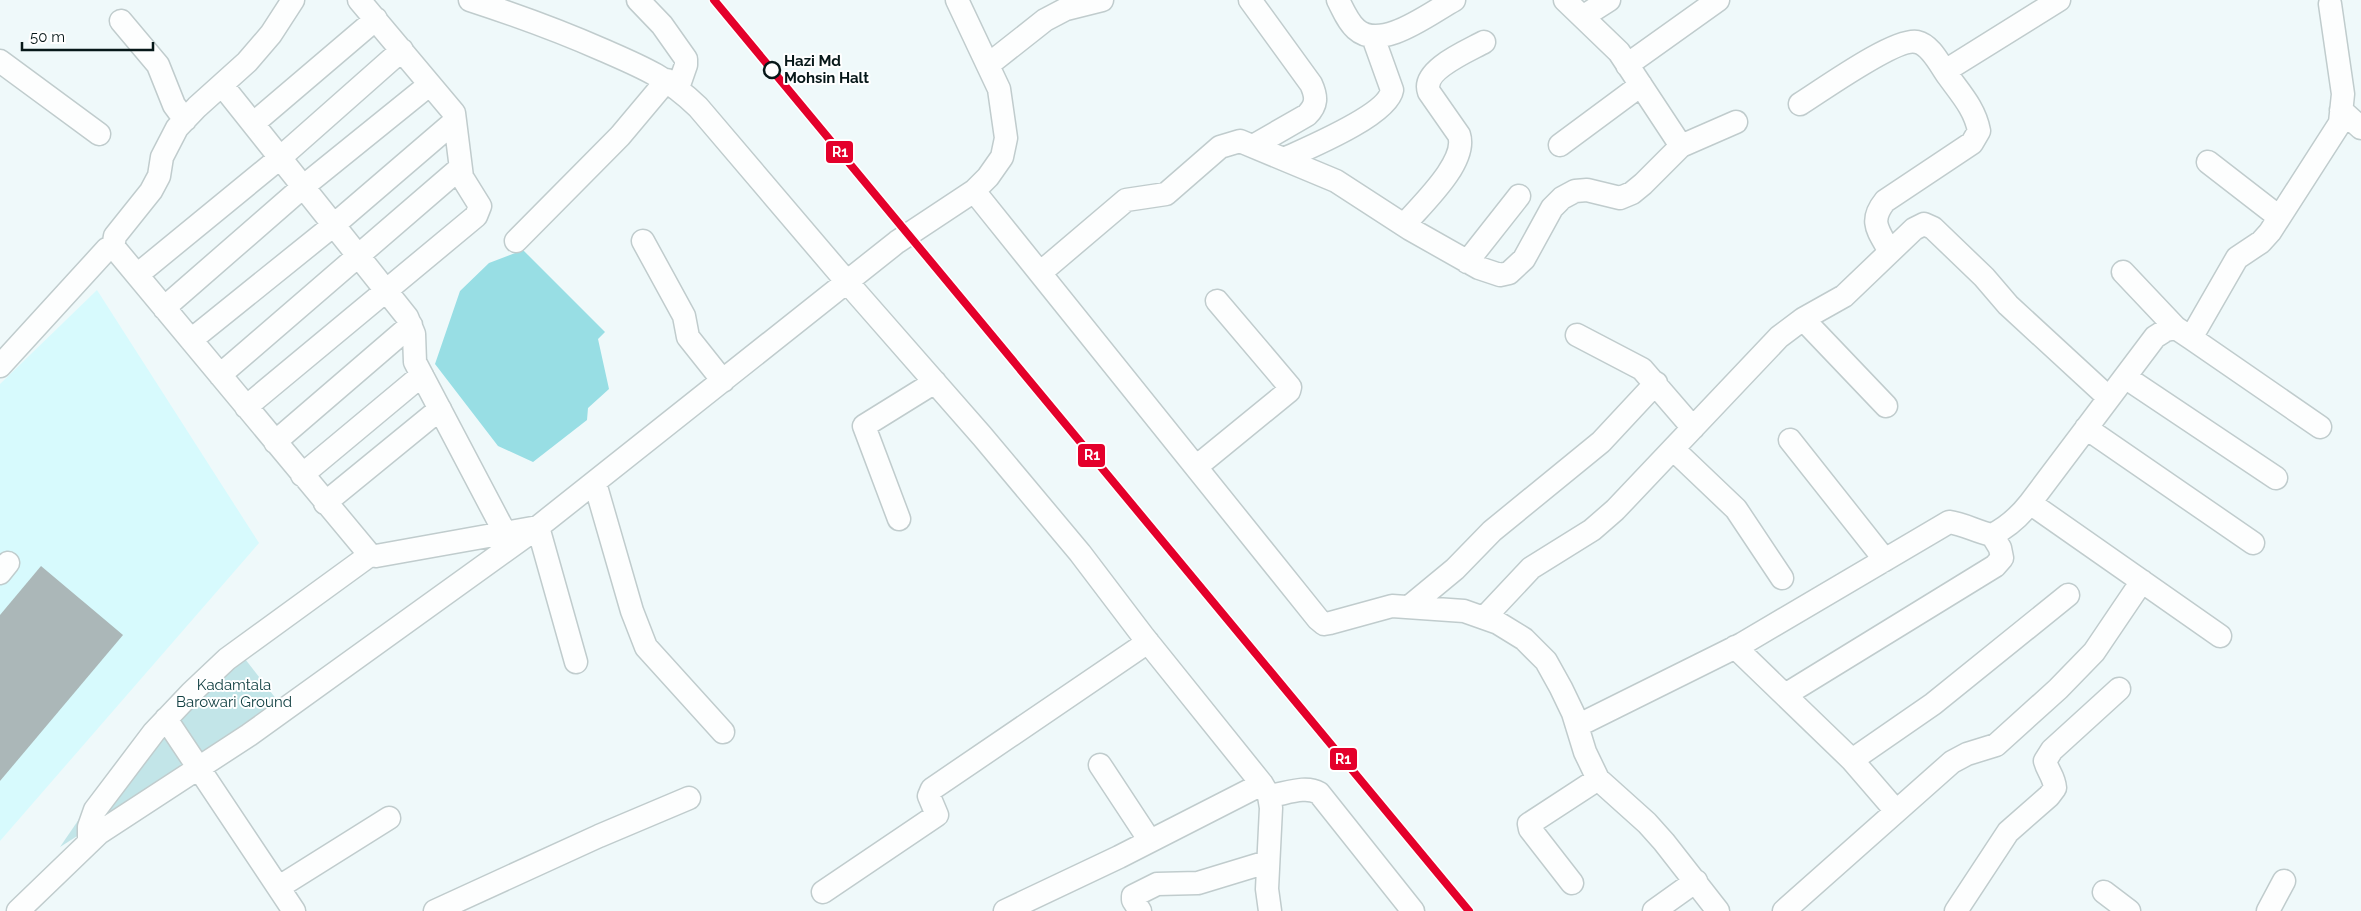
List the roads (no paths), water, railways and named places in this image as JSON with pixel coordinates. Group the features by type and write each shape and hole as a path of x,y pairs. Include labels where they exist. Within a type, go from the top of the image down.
{"street":[{"path":"113,248 115,236 151,191 159,176 162,157 177,128 247,62 293,0"},
{"path":"470,0 528,18 566,34 672,84 698,107 1080,554 1266,790 1271,808 1267,862 1267,889 1270,911"},
{"path":"516,241 672,84 686,65 686,60 662,25 638,0"},
{"path":"18,911 99,833 249,735 538,527 897,242 974,192 988,177 1002,156 1006,138 999,89 957,0"},
{"path":"988,65 1045,20 1066,9 1102,0"},
{"path":"1250,0 1311,84 1316,102 1314,108 1307,115 1253,146"},
{"path":"1338,0 1356,29 1373,37 1400,31 1454,0"},
{"path":"1565,0 1584,16 1618,52 1681,146"},
{"path":"1584,16 1609,0"},
{"path":"1627,65 1718,0"},
{"path":"1945,72 2058,0"},
{"path":"246,407 387,292 470,222 480,210 480,206 462,177 455,121 451,108 406,58 402,50 361,1"},
{"path":"2184,333 2237,258 2261,242 2340,123 2343,94 2329,1"},
{"path":"254,123 376,18"},
{"path":"121,21 158,65 174,105 185,120"},
{"path":"1284,159 1339,133 1386,104 1392,90 1373,37"},
{"path":"1800,104 1887,50 1907,41 1919,42 1930,51 1976,116 1979,131 1972,143 1885,201 1876,212 1875,225 1890,252"},
{"path":"1404,225 1453,166 1462,142 1429,92 1427,86 1429,78 1451,60 1484,42"},
{"path":"137,275 281,157 402,50"},
{"path":"0,60 99,134"},
{"path":"222,85 335,224 411,325 414,334 413,358 505,533"},
{"path":"164,308 304,186 429,85"},
{"path":"1560,145 1640,85"},
{"path":"2342,110 2361,128"},
{"path":"191,340 335,224 455,121"},
{"path":"1040,273 1126,200 1166,194 1220,147 1240,141 1336,181 1404,225 1467,262 1500,275 1509,273 1524,259 1552,208 1562,198 1575,191 1587,190 1620,198 1632,193 1644,184 1681,146 1736,122"},
{"path":"2208,162 2279,217"},
{"path":"220,375 460,168"},
{"path":"974,192 1318,620 1324,624 1392,606 1464,611 1498,623 1524,639 1546,661 1561,688 1577,726 1585,752 1598,779 1648,823 1718,911"},
{"path":"1467,262 1519,196"},
{"path":"1484,618 1531,568 1600,523 1779,337 1803,319 1844,296 1914,229 1924,224 1933,228 1984,277 2008,305 2109,398"},
{"path":"643,240 684,316 688,337 723,382"},
{"path":"0,366 107,249 113,248 370,555 376,556 538,527"},
{"path":"2123,272 2184,333 2320,427"},
{"path":"1196,467 1289,391 1290,387 1217,301"},
{"path":"1803,319 1886,406"},
{"path":"275,442 411,325"},
{"path":"1992,536 2018,518 2155,337 2166,330 2184,333"},
{"path":"1577,335 1642,370 1656,383 1693,428"},
{"path":"302,475 422,375"},
{"path":"2125,377 2276,478"},
{"path":"900,519 864,426 934,382"},
{"path":"1409,607 1456,569 1492,531 1601,442 1656,383"},
{"path":"325,503 440,409"},
{"path":"2086,428 2253,543"},
{"path":"1790,440 1885,560"},
{"path":"1673,449 1736,509 1782,578"},
{"path":"595,483 632,611 646,647 723,732"},
{"path":"2030,503 2220,636"},
{"path":"1577,726 1735,647 1950,522 1992,536 2000,548 2002,558 1995,566 1785,695"},
{"path":"538,527 576,662"},
{"path":"89,842 89,827 95,810 166,719 227,660 370,555"},
{"path":"1784,911 1952,762 1967,754 1996,745 2058,689 2094,652 2142,581"},
{"path":"1852,760 1933,704 2068,595"},
{"path":"823,892 937,815 929,796 932,789 1148,642"},
{"path":"1735,647 1852,760 1896,812"},
{"path":"1956,911 2008,832 2049,796 2055,788 2054,776 2047,769 2045,761 2052,750 2119,689"},
{"path":"166,719 200,767 294,911"},
{"path":"1100,765 1150,842"},
{"path":"1572,883 1528,827 1531,822 1598,779"},
{"path":"1005,911 1150,842 1266,790 1313,789 1319,793 1413,911"},
{"path":"435,911 599,836 689,798"},
{"path":"279,888 388,818"},
{"path":"1140,911 1133,900 1134,896 1157,884 1198,883 1267,862"},
{"path":"1654,911 1696,881"},
{"path":"2268,911 2284,882"},
{"path":"2104,892 2129,911"}],"water":[{"path":"523,250 605,332 598,339 609,389 588,408 587,420 533,462 498,446 435,364 460,291 489,263"}],"place":[{"name":"Hazi Md Mohsin Halt","path":"772,70"}],"park label":[{"name":"Kadamtala Barowari Ground","path":"234,694"}]}
